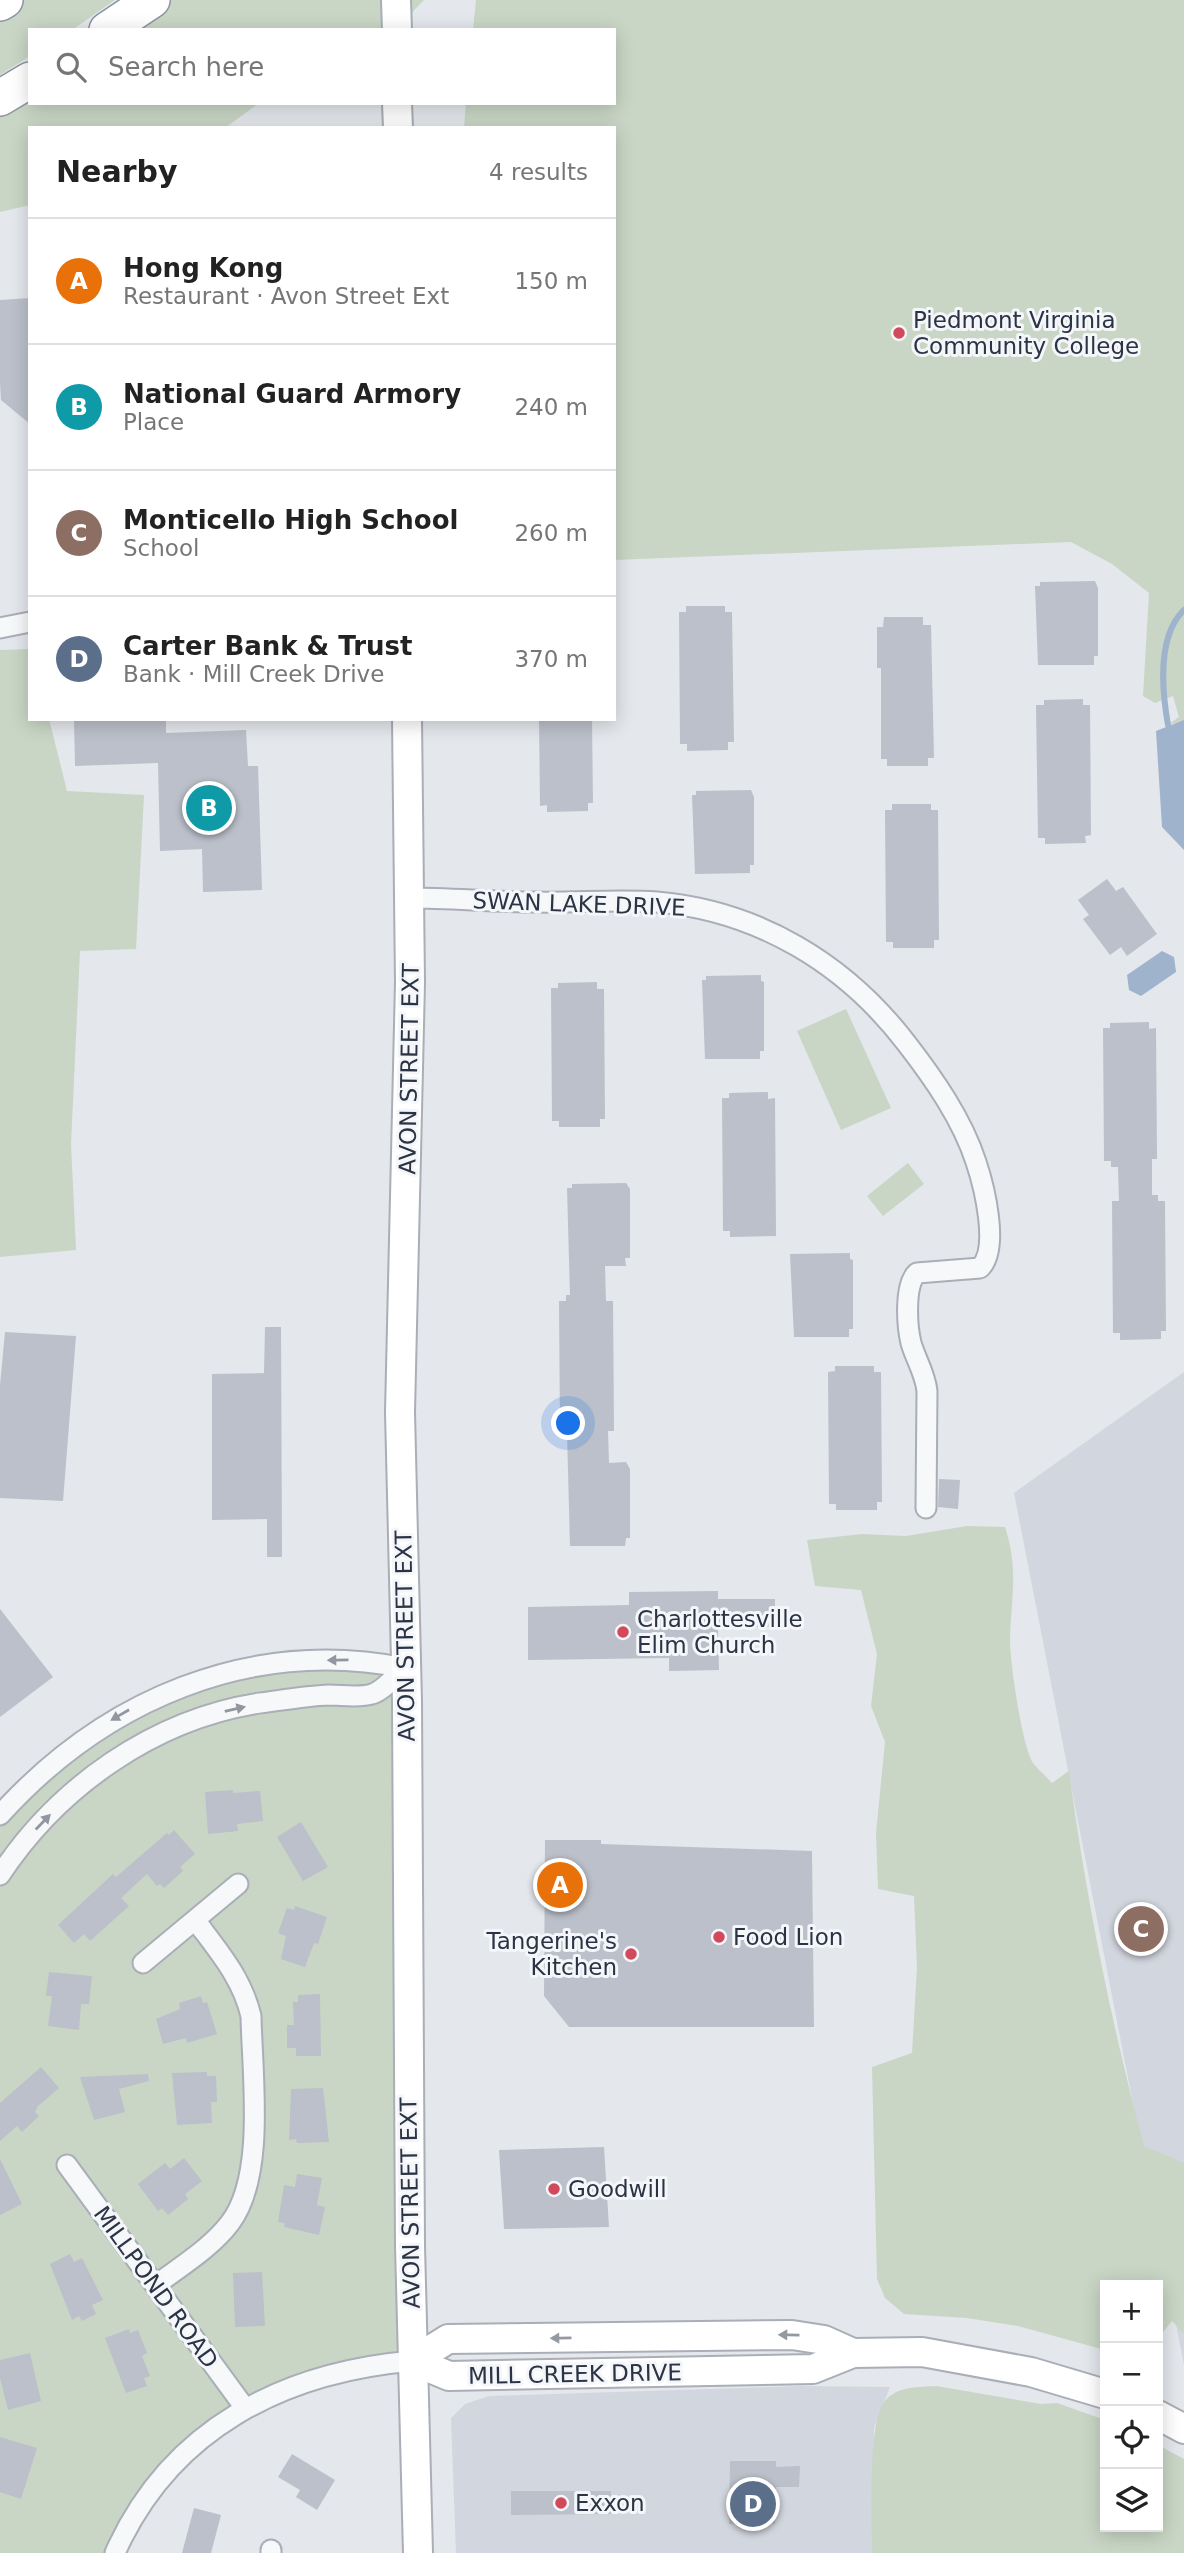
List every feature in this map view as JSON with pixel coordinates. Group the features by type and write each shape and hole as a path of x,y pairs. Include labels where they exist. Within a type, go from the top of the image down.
{"highway":[{"path":"0,3 5,0"},
{"path":"110,28 152,0"},
{"path":"0,99 28,81"}],"main road":[{"path":"396,0 397,28"},
{"path":"397,105 398,126"},
{"name":"AVON STREET EXT","path":"407,721 408,1159 400,1412 418,2553"},
{"name":"MILL CREEK DRIVE","path":"413,2361 449,2376 813,2369 853,2353 922,2352 1031,2372 1100,2393"},
{"path":"1163,2418 1184,2429"}],"street":[{"path":"0,628 28,622"},
{"name":"SWAN LAKE DRIVE","path":"409,898 657,902 740,919 787,939 828,965 870,1001 899,1033 957,1119 971,1148 987,1210 990,1253 980,1268 917,1273 909,1286 911,1341 925,1373 927,1391 926,1508"},
{"path":"0,1815 65,1751 126,1711 191,1682 259,1667 331,1660 363,1660 405,1668"},
{"path":"0,1875 7,1849 94,1774 153,1738 188,1723 257,1704 325,1695 373,1694 405,1668"},
{"path":"143,1963 239,1884"},
{"path":"156,2286 214,2240 231,2222 243,2200 253,2158 251,2017 246,1994 236,1974 195,1921"},
{"name":"MILLPOND ROAD","path":"67,2165 245,2408"},
{"name":"MILL CREEK DRIVE","path":"115,2553 146,2497 166,2472 188,2449 245,2408 304,2381 347,2369 413,2361"}],"shaded area":[{"path":"1184,1372 1184,2365 1014,1493"},
{"path":"803,2386 890,2387 874,2428 872,2553 456,2553 451,2418 465,2404 489,2396"}],"green space":[{"path":"17,0 115,0 75,28 28,28 28,57 0,75 0,11"},
{"path":"152,0 424,0 397,28 110,28"},
{"name":"Piedmont Virginia Community College","path":"476,0 1184,0 1184,721 1168,725 1179,717 1173,696 1155,703 1143,696 1149,593 1112,564 1071,542 616,560 616,126 464,126 466,105 616,105 616,28 473,28"},
{"path":"28,81 28,105 256,105 228,126 28,126 28,205 0,212 0,98"},
{"path":"28,649 28,721 50,721 67,791 144,795 136,949 80,951 71,1144 76,1250 0,1257 0,650"},
{"path":"846,1009 891,1108 841,1130 797,1031"},
{"path":"908,1163 924,1184 883,1216 867,1196"},
{"path":"967,1526 1005,1527 1013,1570 1011,1651 1017,1703 1025,1740 1033,1763 1052,1783 1069,1771 1100,1960 1144,2146 1184,2163 1184,2334 1172,2321 1163,2332 1163,2280 1100,2280 1100,2349 1018,2326 967,2318 904,2314 885,2298 877,2279 872,2067 912,2053 917,1967 914,1896 878,1889 876,1833 885,1742 871,1706 877,1654 861,1590 815,1586 807,1540 862,1534 906,1536"},
{"path":"405,1668 413,2361 347,2369 212,2429 115,2553 0,2553 0,1815 65,1751 225,1673"},
{"path":"936,2386 1041,2404 1057,2403 1100,2418 1100,2532 1163,2532 1163,2448 1184,2459 1184,2553 872,2553 875,2429 885,2401 896,2392"}],"water":[{"path":"1184,720 1184,850 1162,827 1156,731"},
{"path":"1162,951 1174,957 1176,972 1141,996 1129,990 1127,975"}],"building":[{"path":"28,298 28,422 1,400 0,300"},
{"path":"1095,581 1098,588 1098,656 1094,656 1094,665 1038,665 1035,586 1040,586 1040,582"},
{"path":"686,606 725,606 725,612 732,612 734,742 728,742 728,750 687,751 687,744 680,744 679,612 686,612"},
{"path":"884,617 923,617 923,625 931,625 934,758 928,758 928,766 887,766 887,759 881,759 881,668 877,668 877,627 883,627"},
{"path":"1083,699 1083,705 1090,705 1091,835 1085,836 1086,843 1045,844 1045,838 1038,838 1036,705 1044,705 1044,700"},
{"path":"74,721 166,721 166,733 246,730 248,766 258,766 262,890 203,892 202,849 160,851 158,763 75,766"},
{"path":"539,721 592,721 593,803 588,803 588,811 547,812 547,805 540,806"},
{"path":"751,790 754,797 754,865 750,865 750,873 695,874 692,795 696,795 696,791"},
{"path":"892,804 931,804 931,810 938,810 939,940 934,940 934,948 893,948 893,942 886,942 885,810 892,810"},
{"path":"1107,879 1116,891 1123,887 1157,934 1127,956 1121,947 1110,955 1083,919 1089,915 1078,900"},
{"path":"761,975 761,981 764,982 764,1051 760,1051 760,1059 705,1059 702,980 706,980 706,976"},
{"path":"597,982 597,989 604,989 605,1119 600,1119 600,1127 559,1127 559,1121 552,1121 551,988 558,988 558,983"},
{"path":"1149,1022 1149,1029 1156,1028 1157,1159 1152,1159 1152,1195 1158,1195 1158,1201 1165,1201 1166,1331 1161,1331 1161,1339 1120,1340 1120,1333 1113,1333 1112,1201 1119,1201 1118,1167 1111,1167 1111,1161 1104,1161 1103,1028 1110,1028 1110,1023"},
{"path":"768,1092 768,1099 775,1098 776,1236 730,1237 730,1231 723,1231 722,1098 729,1098 729,1093"},
{"path":"626,1183 630,1189 630,1258 625,1258 626,1266 605,1266 606,1301 613,1301 614,1431 608,1431 609,1463 626,1462 630,1469 630,1538 626,1538 625,1546 570,1546 567,1433 560,1433 559,1301 566,1301 566,1295 570,1295 567,1188 572,1188 572,1184"},
{"path":"850,1253 850,1259 853,1260 853,1329 849,1329 849,1337 794,1337 790,1254"},
{"path":"265,1327 281,1327 282,1557 267,1557 267,1519 212,1520 212,1374 264,1373"},
{"path":"5,1332 76,1336 63,1501 0,1498 0,1385"},
{"path":"835,1366 874,1366 874,1372 881,1372 882,1502 877,1502 877,1510 836,1510 836,1504 829,1504 828,1372 835,1371"},
{"path":"939,1479 960,1480 958,1509 938,1507"},
{"name":"Charlottesville Elim Church","path":"718,1591 718,1599 775,1599 775,1627 718,1627 719,1670 669,1671 669,1658 528,1660 528,1607 629,1605 629,1592"},
{"path":"0,1609 53,1677 0,1717"},
{"path":"233,1790 233,1793 260,1791 263,1821 237,1824 238,1831 208,1834 205,1792"},
{"path":"301,1822 328,1867 303,1881 277,1837"},
{"path":"174,1830 195,1854 180,1867 183,1871 164,1888 160,1884 157,1886 147,1874 121,1898 129,1906 90,1941 84,1934 74,1943 58,1925 113,1874 116,1877"},
{"path":"545,1840 601,1840 601,1844 812,1851 814,2027 569,2027 544,1996"},
{"path":"295,1906 327,1917 318,1944 314,1943 305,1967 281,1959 286,1936 278,1933 287,1908 294,1910"},
{"path":"49,1972 92,1976 89,2004 81,2004 79,2030 48,2026 52,1996 46,1996"},
{"path":"320,1994 321,2056 296,2056 296,2048 287,2048 287,2025 294,2025 293,2002 298,2002 298,1995"},
{"path":"201,1996 203,2003 207,2002 217,2034 187,2043 186,2038 163,2044 156,2019 180,2009 179,2003"},
{"path":"41,2067 59,2088 38,2106 35,2112 39,2116 22,2132 17,2126 0,2141 0,2103"},
{"path":"207,2072 207,2076 216,2076 217,2102 211,2102 212,2123 177,2125 172,2073"},
{"path":"148,2074 149,2081 119,2089 125,2112 94,2120 80,2077"},
{"path":"323,2088 329,2142 297,2143 296,2139 289,2140 291,2089"},
{"name":"Goodwill","path":"604,2147 609,2227 504,2229 499,2150"},
{"path":"184,2158 202,2181 185,2194 188,2199 168,2215 162,2208 158,2211 138,2184 165,2163 170,2169"},
{"path":"0,2159 22,2204 0,2215"},
{"path":"297,2174 322,2178 317,2205 325,2207 319,2235 284,2227 285,2223 278,2222 284,2185 295,2187"},
{"path":"70,2254 74,2262 82,2258 103,2300 92,2305 96,2314 82,2321 79,2316 72,2320 50,2264"},
{"path":"262,2272 265,2326 235,2327 233,2273"},
{"path":"129,2329 130,2333 138,2330 147,2353 142,2356 150,2376 144,2378 147,2386 126,2393 105,2338"},
{"path":"30,2353 41,2401 8,2410 0,2378 0,2360"},
{"path":"0,2437 37,2448 21,2499 0,2492"},
{"path":"292,2454 335,2480 317,2510 296,2497 300,2490 278,2477"},
{"path":"730,2461 776,2461 776,2467 800,2466 799,2487 776,2487 775,2524 729,2524"},
{"name":"Exxon","path":"511,2491 611,2491 611,2514 511,2515"},
{"path":"194,2508 221,2515 211,2553 182,2553"}],"waterway":[{"path":"1168,725 1163,681 1165,649 1175,621 1184,610"}],"place":[{"name":"Piedmont Virginia Community College","path":"899,333"},
{"name":"National Guard Armory","path":"209,808"},
{"name":"Charlottesville Elim Church","path":"623,1632"},
{"name":"Hong Kong","path":"560,1885"},
{"name":"Monticello High School","path":"1141,1929"},
{"name":"Food Lion","path":"719,1937"},
{"name":"Tangerine's Kitchen","path":"631,1954"},
{"name":"Goodwill","path":"554,2189"},
{"name":"Exxon","path":"561,2503"},
{"name":"Carter Bank & Trust","path":"753,2504"}]}
